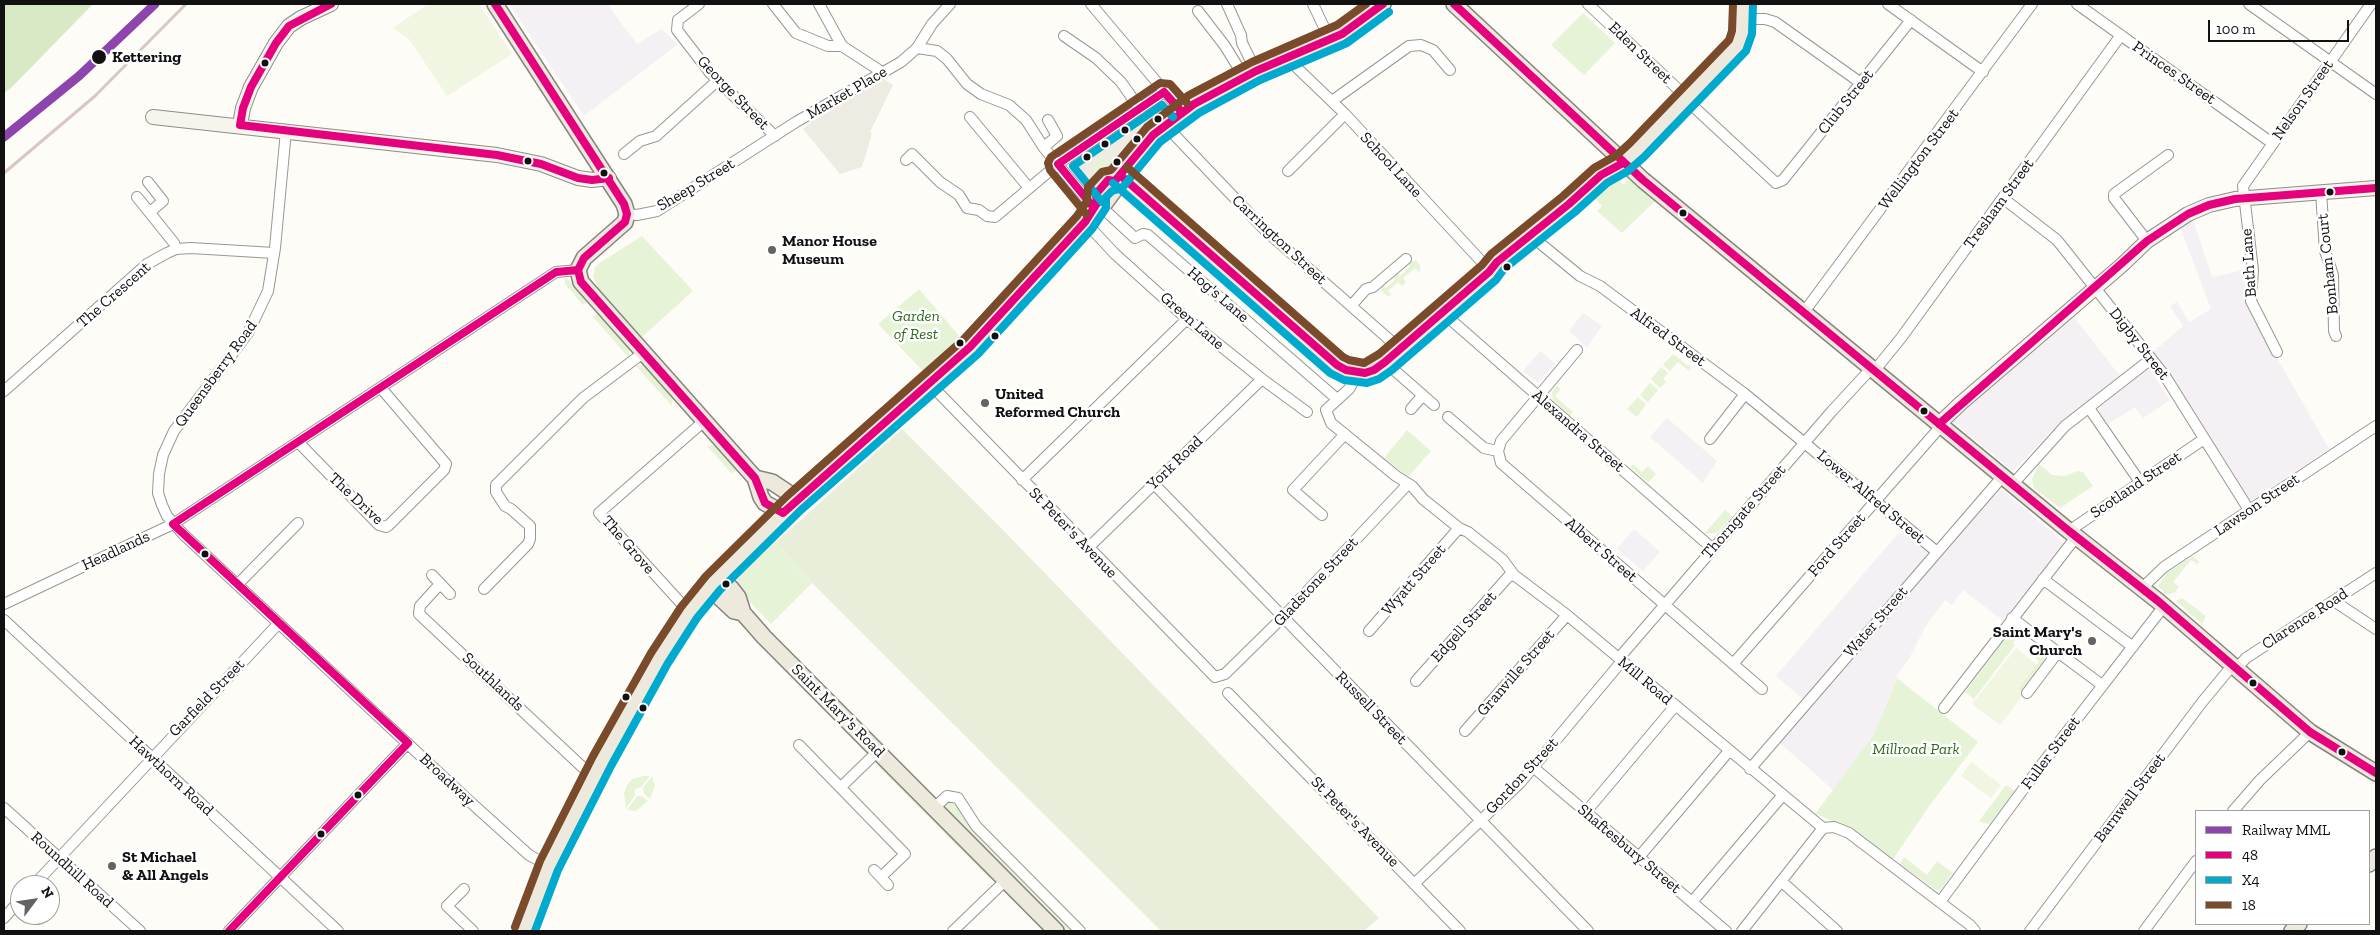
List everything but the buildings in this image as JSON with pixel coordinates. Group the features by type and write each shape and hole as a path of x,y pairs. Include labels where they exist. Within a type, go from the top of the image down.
{"main road":[{"path":"495,4 621,197 627,214 622,227 584,258 578,270 581,282 704,422 773,492 783,513"},
{"path":"524,931 549,866 593,778 656,663 689,612 713,583 783,513 970,347 1085,222 1096,205 1096,194 1108,180 1117,178 1153,135 1173,118 1250,74 1290,55 1330,40 1383,4"},
{"path":"1454,4 1623,163 2072,534 2164,606 2310,732 2376,773"},
{"path":"1117,178 1337,365 1358,373 1374,370 1492,270 1497,262 1602,175 1623,163 1738,45 1742,33 1744,11"},
{"path":"759,478 772,482 790,494 804,494"},
{"path":"759,478 761,497 765,503 783,513"},
{"path":"765,503 766,529"},
{"name":"Saint Mary's Road","path":"713,583 730,588 738,597 743,613 1056,931"}],"street":[{"path":"240,125 243,108 252,87 276,43 289,26 301,18 331,4"},
{"name":"George Street","path":"698,4 678,20 677,30 717,81 776,136"},
{"path":"773,4 796,33 828,46 842,46"},
{"path":"819,4 842,46 882,72"},
{"name":"Market Place","path":"776,136 901,62 916,48 932,24 950,4"},
{"name":"Carrington Street","path":"1091,4 1158,82 1164,92 1173,118 1266,231 1392,342 1398,351"},
{"path":"1227,4 1241,35 1250,74"},
{"path":"1313,4 1330,40"},
{"name":"Eden Street","path":"1588,4 1773,181 1780,183"},
{"path":"1888,4 1983,72"},
{"name":"Wellington Street","path":"1804,312 2032,4"},
{"name":"Princes Street","path":"2076,4 2272,143"},
{"path":"2250,4 2376,94"},
{"name":"Nelson Street","path":"2243,198 2245,182 2371,4"},
{"path":"1744,11 1774,22 1861,83"},
{"path":"1198,12 1250,74"},
{"name":"Club Street","path":"1780,183 1911,20"},
{"name":"Tresham Street","path":"1872,369 1879,365 1901,338 2004,199 2121,35"},
{"path":"1064,36 1096,58 1115,76 1140,109"},
{"path":"1332,101 1409,46 1421,45 1433,50 1450,70"},
{"path":"916,48 937,51 968,84 981,94 1009,105 1026,120 1044,147 1096,205"},
{"name":"School Lane","path":"1290,55 1294,65 1345,114 1482,262 1489,265 1497,262"},
{"path":"624,154 640,141 656,136 717,81"},
{"path":"906,160 912,154 940,182 959,195 967,208 995,217 1058,164 1164,92"},
{"path":"1288,171 1345,114"},
{"path":"153,117 286,130 497,155 541,164 578,178 592,180 609,178"},
{"path":"970,117 1029,188"},
{"path":"1044,147 1057,136 1048,120"},
{"name":"Queensberry Road","path":"174,524 164,510 158,493 158,474 174,431 248,333 268,291 274,253 286,130"},
{"name":"Sheep Street","path":"627,214 637,215 657,210 776,136"},
{"path":"2147,241 2114,198 2114,194 2116,190 2168,155"},
{"path":"148,182 163,201 150,212"},
{"path":"1940,425 1960,403 2147,241 2189,213 2209,205 2243,198 2376,188"},
{"name":"Bonham Court","path":"2322,192 2325,251 2332,275 2334,331 2336,336"},
{"path":"137,197 174,244 176,250"},
{"name":"Bath Lane","path":"2243,198 2253,270 2251,300 2277,352"},
{"name":"Digby Street","path":"2004,199 2057,240 2165,376 2249,510"},
{"name":"Hog's Lane","path":"1096,205 1135,238 1143,234 1148,235 1338,399"},
{"name":"Green Lane","path":"1085,222 1116,254 1187,319 1307,412"},
{"name":"Alfred Street","path":"1530,235 1580,276 1600,286 1745,394 1805,442"},
{"name":"The Crescent","path":"4,391 147,264 176,250 205,248 274,253"},
{"path":"1351,306 1366,289 1373,288 1406,259"},
{"name":"Headlands","path":"4,604 174,524 556,272 578,270"},
{"name":"Alexandra Street","path":"1443,313 1713,549"},
{"path":"1022,480 1187,319"},
{"path":"1448,417 1484,448 1498,452 1501,441 1577,350"},
{"path":"484,589 528,544 530,539 530,526 499,499 496,485 583,398 643,354"},
{"name":"Water Street","path":"1750,769 1937,552 2008,480 2065,426 2151,359"},
{"path":"1385,362 1434,405"},
{"name":"Thorngate Street","path":"1621,660 1665,604 1805,442 1872,369"},
{"path":"1338,399 1349,389 1358,373"},
{"name":"York Road","path":"1088,548 1262,379"},
{"name":"St Peter's Avenue","path":"929,384 1200,663 1215,678 1220,678"},
{"name":"The Drive","path":"299,443 379,524 386,527 390,525 444,470 446,464 381,388"},
{"path":"1710,439 1745,394"},
{"path":"1410,409 1423,395"},
{"name":"Mill Road","path":"1338,399 1326,410 1326,414 1331,423 1344,434 1408,484 1459,528 1468,532 1503,560 1514,574 1621,660 1782,796 1823,828 1834,827 1849,833 1975,931"},
{"path":"2089,408 2140,482"},
{"name":"The Grove","path":"689,612 599,513 704,422"},
{"name":"Ford Street","path":"1733,664 1940,425"},
{"name":"Lawson Street","path":"2142,588 2164,567 2376,426"},
{"path":"1322,515 1293,490 1344,434"},
{"name":"Scotland Street","path":"1944,708 2042,579 2072,534 2140,482 2204,439"},
{"name":"Lower Alfred Street","path":"1805,442 1937,552"},
{"name":"Albert Street","path":"1498,452 1501,463 1509,471 1762,689"},
{"name":"Russell Street","path":"1154,484 1588,931"},
{"name":"Gladstone Street","path":"1220,678 1283,617 1408,484"},
{"path":"238,584 298,523"},
{"name":"Broadway","path":"174,524 510,839 537,861 549,866"},
{"name":"Wyatt Street","path":"1369,630 1459,528"},
{"name":"Clarence Road","path":"2234,667 2376,573"},
{"name":"Edgell Street","path":"1416,681 1508,577 1514,574"},
{"path":"432,575 450,594"},
{"path":"2042,579 2133,647"},
{"name":"Southlands","path":"440,584 420,606 419,614 593,778"},
{"path":"2334,601 2376,629"},
{"name":"Fuller Street","path":"1940,902 2102,685 2164,606"},
{"name":"Granville Street","path":"1465,731 1567,616"},
{"path":"2012,618 2102,685"},
{"name":"Hawthorn Road","path":"4,620 338,931"},
{"name":"Garfield Street","path":"44,875 151,757 279,623"},
{"path":"2027,693 2058,652"},
{"name":"Gordon Street","path":"1414,884 1520,783 1621,660"},
{"name":"Barnwell Street","path":"2030,931 2203,701 2234,667"},
{"name":"St Peter's Avenue","path":"1228,693 1460,931"},
{"path":"1585,813 1675,706"},
{"path":"2234,810 2260,780 2310,732"},
{"path":"229,931 279,876 408,743"},
{"path":"799,745 842,786 905,854 881,877"},
{"path":"842,786 878,751"},
{"path":"1639,857 1729,751"},
{"name":"Shaftesbury Street","path":"1532,767 1726,931"},
{"path":"934,808 948,796 958,798 983,833 1080,931"},
{"path":"1692,902 1782,796"},
{"name":"Roundhill Road","path":"4,808 140,931"},
{"path":"1742,931 1823,828"},
{"path":"2144,931 2195,861"},
{"path":"953,931 1006,880"},
{"path":"1782,881 1837,931"},
{"path":"464,888 446,906 473,931"}],"shaded area":[{"path":"509,4 607,4 637,44 661,29 678,44 584,116"},
{"path":"882,78 893,85 870,132 872,133 862,167 840,174 803,129 812,121"},
{"path":"1160,102 1166,103 1168,107 1166,112 1118,154 1111,165 1101,156 1094,162 1095,179 1100,183 1096,186 1092,182 1085,190 1081,187 1085,183 1081,175 1082,169 1076,165 1075,160 1134,123"},
{"path":"2193,220 2212,277 2248,269 2245,296 2249,309 2329,449 2251,501 2167,369 2153,352 2183,326 2170,306 2177,302 2189,322 2211,309 2180,227"},
{"path":"1583,313 1602,326 1587,347 1569,331"},
{"path":"2073,316 2120,376 2054,428 2013,471 1952,420"},
{"path":"1540,351 1555,363 1538,383 1523,371"},
{"path":"2149,368 2170,400 2143,418 2135,407 2108,424 2098,409"},
{"path":"1667,418 1717,461 1703,483 1650,437"},
{"path":"2000,488 2061,540 2062,545 2004,619 1997,616 1963,590 1952,605 1945,600 1925,627 1909,659 1898,674 1873,736 1833,790 1780,743 1811,706 1776,676 1901,530 1937,561"},
{"path":"1634,529 1660,552 1643,571 1617,549"}],"green space":[{"path":"4,4 93,4 4,93"},
{"path":"428,4 479,4 512,54 447,96 409,39 393,28"},
{"path":"1583,13 1615,43 1584,75 1551,45"},
{"path":"1101,156 1111,165 1100,183 1095,179 1094,162"},
{"path":"1615,178 1621,179 1621,183 1625,184 1626,180 1631,181 1655,201 1622,233 1597,211 1602,206 1589,192 1603,181"},
{"path":"642,236 693,291 642,337 598,288 593,277 595,267"},
{"path":"1411,259 1413,262 1416,260 1420,266 1420,271 1415,268 1403,278 1406,283 1402,286 1398,282 1388,291 1392,295 1387,296 1381,290 1382,284 1386,288 1395,280 1392,275 1396,271 1400,276 1410,267 1408,262"},
{"path":"565,278 588,301 583,305 565,284"},
{"name":"Garden of Rest","path":"919,289 960,337 923,371 878,324"},
{"path":"598,313 629,348 629,358 593,317"},
{"path":"1673,354 1691,368 1689,371 1678,362 1670,371 1663,365"},
{"path":"636,366 646,367 673,398 672,406"},
{"path":"1661,367 1668,373 1663,379 1666,382 1660,388 1651,379"},
{"path":"1650,383 1658,390 1648,402 1640,395"},
{"path":"1557,386 1561,389 1555,396 1573,412 1570,416 1553,401 1552,392"},
{"path":"1638,397 1646,404 1637,417 1627,409"},
{"path":"902,429 1006,533 1379,918 1364,931 1161,931 812,583 776,542"},
{"path":"1407,430 1431,451 1408,477 1384,458"},
{"path":"715,445 738,471 731,473 707,446"},
{"path":"1633,464 1642,472 1648,466 1656,474 1648,483 1630,467"},
{"path":"2039,464 2052,475 2064,476 2078,471 2083,472 2093,486 2060,508 2034,488 2032,479"},
{"path":"1725,510 1732,516 1717,533 1706,534 1705,533"},
{"path":"776,542 812,583 771,624 747,599 737,582 743,571"},
{"path":"2193,556 2199,562 2198,564 2191,560 2173,582 2179,587 2175,592 2167,595 2158,586 2167,573"},
{"path":"2182,598 2206,616 2202,624 2176,601"},
{"path":"726,609 863,745 866,752 740,624 723,611"},
{"path":"2014,628 2021,633 2013,643 2015,645 1974,699 1965,692"},
{"path":"2039,645 2050,654 2021,692 2017,689 2039,661 2032,655"},
{"path":"2016,648 2036,664 2017,689 2023,695 2000,725 1972,704"},
{"name":"Millroad Park","path":"1897,678 1978,742 1930,805 1893,859 1851,828 1815,814 1873,736"},
{"path":"1971,762 2001,785 1991,798 1961,776"},
{"path":"875,763 880,764 987,872 991,880"},
{"path":"650,776 641,787 635,789 635,795 626,808 624,793 627,785 632,779"},
{"path":"652,776 655,786 650,799 644,794 643,788"},
{"path":"2006,785 2015,791 1990,824 1979,821"},
{"path":"637,796 642,796 648,801 636,811 627,810"},
{"path":"948,801 955,801 1074,931 1064,931 944,808"},
{"path":"1904,857 1927,875 1937,861 1953,873 1940,890 1936,890 1900,864"}],"railway":[{"path":"4,173 95,96 186,4"}],"rail line":[{"name":"MML","path":"4,137 79,76 155,4"}],"transit line":[{"name":"48","path":"240,125 243,108 251,87 276,43 289,26 331,4"},
{"name":"48","path":"495,4 624,204 627,214 625,222 584,258 578,270 581,282 755,478 765,503 783,513 970,347 1085,222 1097,203 1096,194 1108,180 1115,181 1153,135 1194,104 1256,71 1342,34 1383,4"},
{"name":"18","path":"515,927 540,861 593,756 651,653 681,607 706,576 787,496 963,340 1077,216 1087,201 1088,187 1102,172 1111,170 1147,127 1189,95 1252,62 1337,25 1366,4"},
{"name":"48","path":"1454,4 1643,180 2069,531 2158,601 2310,732 2376,773"},
{"name":"18","path":"1127,167 1343,357 1364,363 1379,354 1482,265 1491,254 1563,196 1594,168 1617,155 1630,143 1729,40 1732,31 1733,4"},
{"name":"X4","path":"1113,183 1330,373 1344,380 1367,383 1379,379 1392,370 1496,280 1504,269 1575,212 1607,183 1628,171 1644,157 1746,51 1752,34 1753,4"},
{"name":"X4","path":"535,931 558,870 611,766 668,663 697,618 720,590 801,510 978,354 1092,229 1106,208 1106,197 1112,191 1122,188 1160,142 1199,113 1260,80 1347,43 1389,12"},
{"name":"18","path":"1086,214 1050,170 1048,163 1051,157 1160,83 1170,84 1187,103"},
{"name":"48","path":"1094,208 1058,164 1164,92 1180,110"},
{"name":"X4","path":"1102,202 1073,166 1162,105 1173,117"},
{"name":"48","path":"240,125 497,155 541,164 578,178 592,180 609,178"},
{"name":"48","path":"1120,175 1337,365 1346,370 1365,373 1374,370 1385,362 1489,272 1497,262 1569,204 1601,175 1623,163"},
{"name":"48","path":"1939,424 2147,241 2188,214 2209,205 2235,199 2376,188"},
{"name":"48","path":"173,524 556,272 578,270"},
{"name":"48","path":"173,524 408,743"},
{"name":"48","path":"229,931 408,743"}],"place":[{"name":"Kettering","path":"99,57"},
{"name":"Manor House Museum","path":"772,250"},
{"name":"United Reformed Church","path":"985,403"},
{"name":"Saint Mary's Church","path":"2092,641"},
{"name":"St Michael & All Angels","path":"112,866"}]}
